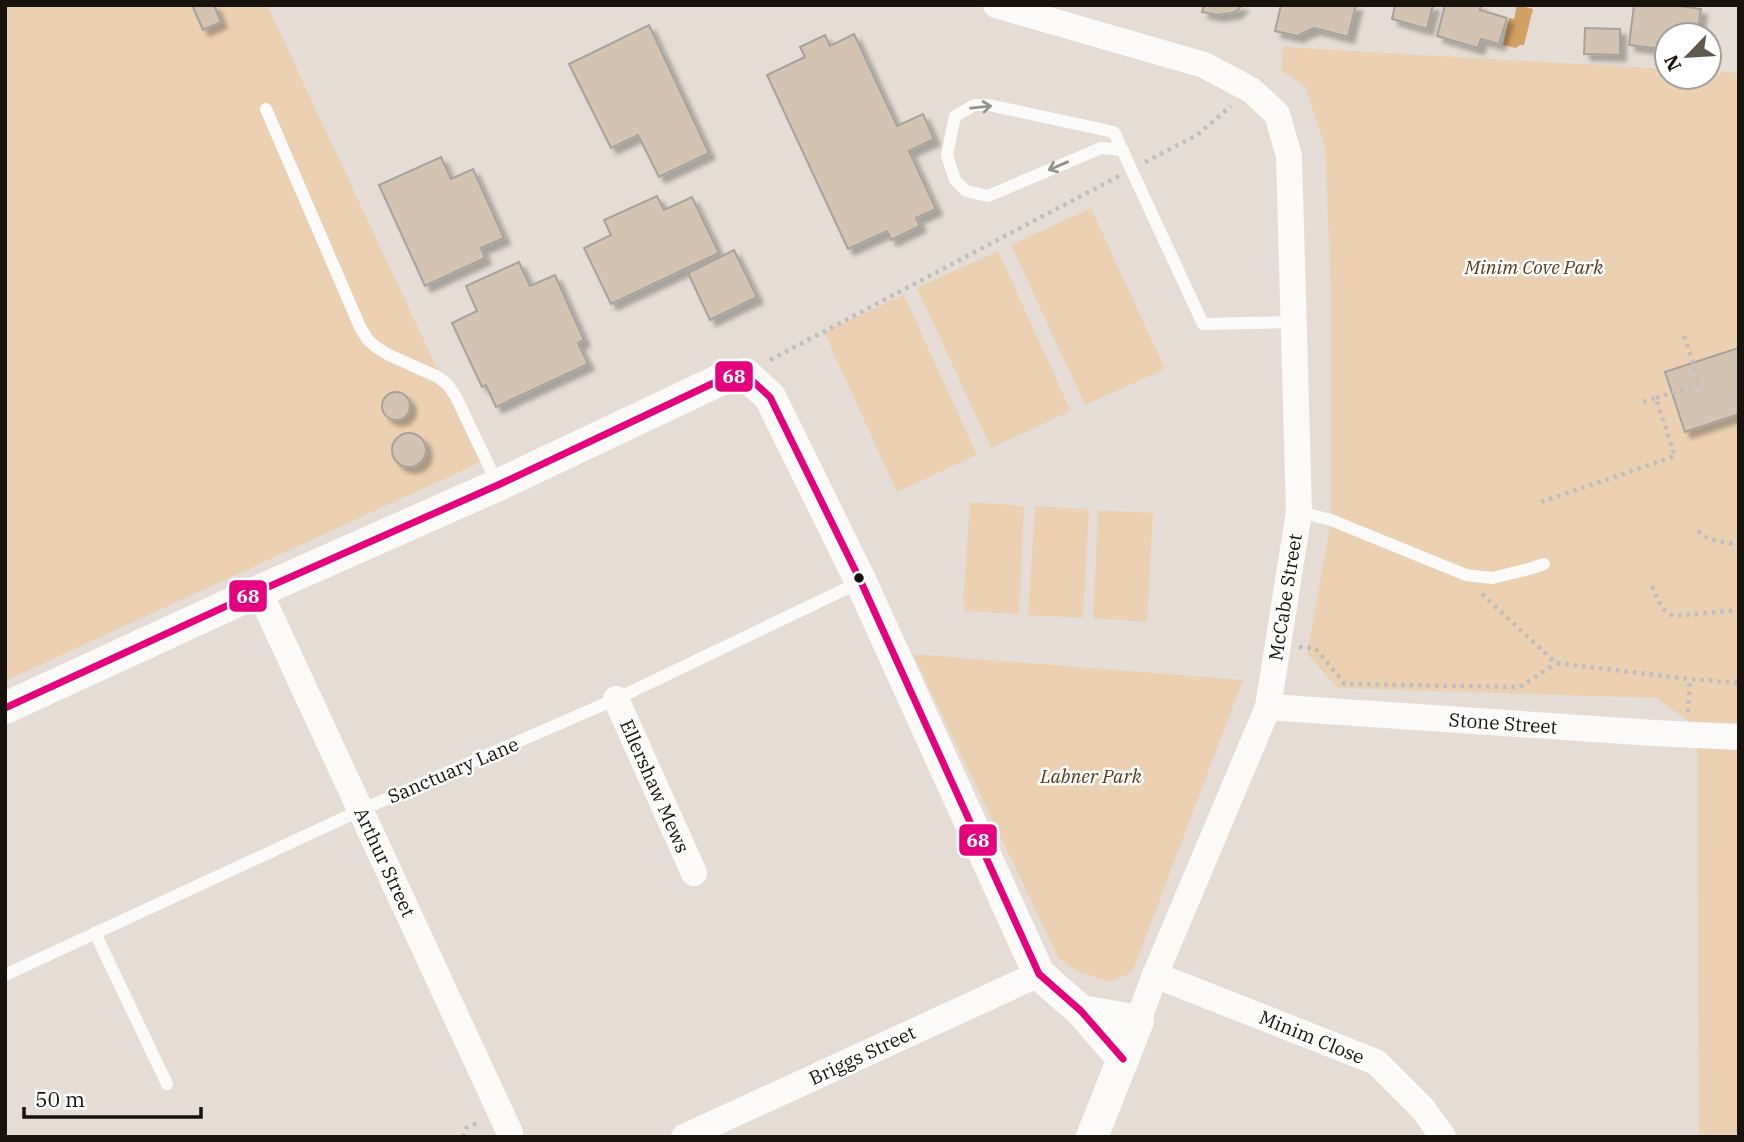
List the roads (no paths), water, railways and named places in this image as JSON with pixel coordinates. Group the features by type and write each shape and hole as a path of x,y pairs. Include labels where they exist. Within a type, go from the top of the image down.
{"street":[{"name":"McCabe Street","path":"996,5 1203,65 1251,90 1277,114 1289,156 1299,512 1268,707 1155,975 1092,1137"},
{"path":"5,708 498,485 722,379 745,374 769,397 861,582 1039,974 1081,1011 1123,1059"},
{"name":"Arthur Street","path":"259,591 510,1133"},
{"name":"Ellershaw Mews","path":"616,699 694,873"},
{"name":"Stone Street","path":"1268,707 1739,737"},
{"name":"Briggs Street","path":"684,1137 1039,974"},
{"name":"Minim Close","path":"1155,975 1376,1062 1423,1109 1443,1137"},
{"path":"1081,1011 1138,1021"}],"lane":[{"path":"1123,150 1101,148 988,196 966,191 956,180 947,155 955,116 975,105 989,105 1114,132 1123,150 1203,324 1294,323"},
{"path":"265,109 368,340 388,355 431,373 447,385 456,397 498,485"},
{"path":"1299,512 1331,520 1466,575 1492,578 1544,564"},
{"name":"Sanctuary Lane","path":"5,975 361,810 616,699 861,582"},
{"path":"95,933 167,1084"}],"park label":[{"name":"Minim Cove Park","path":"1534,267"},
{"name":"Labner Park","path":"1091,776"}]}
